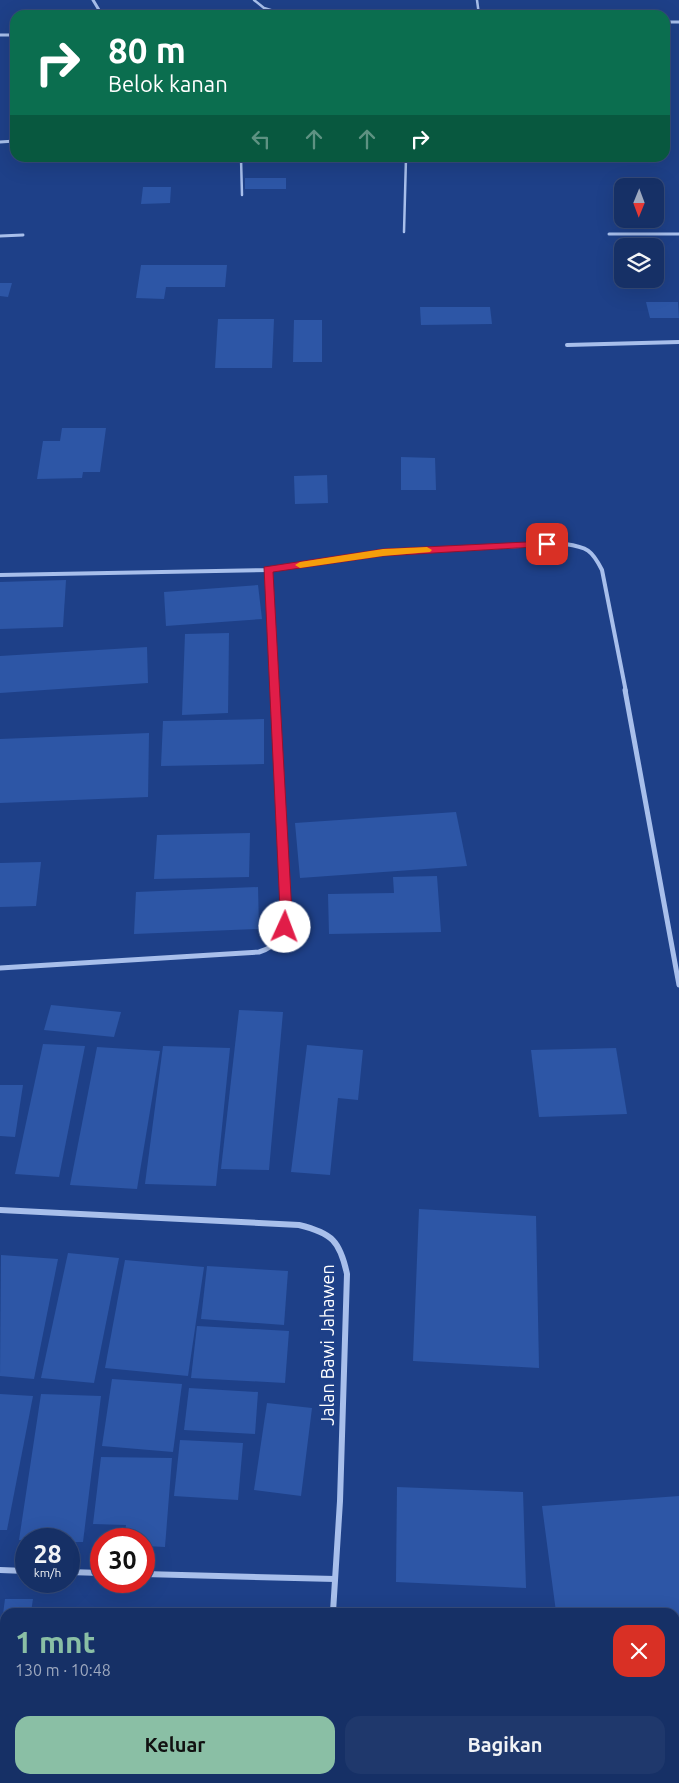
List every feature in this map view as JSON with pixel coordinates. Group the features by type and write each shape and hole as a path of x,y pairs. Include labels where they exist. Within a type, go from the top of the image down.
{"street":[{"path":"609,234 679,234"},
{"path":"0,236 23,235"},
{"path":"567,345 679,342"},
{"path":"0,575 268,570 383,552 528,544 582,546 594,554 602,570 608,595 679,986"},
{"path":"0,968 259,952 271,949 280,939 286,914 268,570"},
{"name":"Jalan Bawi Jahawen","path":"0,1210 299,1225 323,1230 342,1250 347,1274 340,1501 333,1608"},
{"path":"0,1570 15,1571"},
{"path":"155,1574 335,1579"}],"lane":[{"path":"254,0 264,8 271,10"},
{"path":"241,162 242,194"},
{"path":"404,232 406,162"}],"building":[{"path":"245,178 286,178 286,189 245,189"},
{"path":"143,187 171,187 170,203 141,204"},
{"path":"141,265 227,265 225,287 166,287 164,299 136,298"},
{"path":"0,283 12,283 8,297 0,296"},
{"path":"646,302 678,302 679,318 650,318"},
{"path":"420,307 490,307 492,324 421,325"},
{"path":"218,319 274,319 272,368 215,368"},
{"path":"294,320 322,320 322,362 293,362"},
{"path":"62,428 106,428 100,472 83,472 82,478 37,479 43,441 60,441"},
{"path":"401,457 435,458 436,490 401,490"},
{"path":"327,475 328,503 295,504 294,476"},
{"path":"66,580 63,627 0,629 0,582"},
{"path":"258,585 262,619 166,626 164,592"},
{"path":"229,633 228,713 182,715 185,634"},
{"path":"147,647 148,683 0,693 0,656"},
{"path":"264,719 264,764 161,766 163,721"},
{"path":"149,733 148,797 0,803 0,739"},
{"path":"456,812 467,866 300,878 295,823"},
{"path":"250,833 249,877 154,879 157,835"},
{"path":"41,862 36,906 0,907 0,863"},
{"path":"437,876 441,932 329,934 328,894 394,893 393,877"},
{"path":"258,887 259,929 134,934 136,892"},
{"path":"51,1005 121,1012 114,1037 44,1030"},
{"path":"239,1010 283,1012 269,1170 221,1169"},
{"path":"43,1044 85,1046 59,1177 15,1174"},
{"path":"307,1045 363,1050 358,1100 338,1098 330,1175 291,1172"},
{"path":"163,1046 230,1048 216,1186 145,1184"},
{"path":"97,1047 160,1051 137,1189 70,1185"},
{"path":"616,1048 627,1114 539,1117 531,1050"},
{"path":"0,1085 23,1085 15,1137 0,1136"},
{"path":"419,1209 536,1216 539,1368 413,1361"},
{"path":"68,1253 119,1258 94,1383 41,1378"},
{"path":"1,1255 58,1259 34,1379 0,1376"},
{"path":"125,1260 204,1267 188,1376 105,1368"},
{"path":"207,1266 288,1271 284,1325 201,1319"},
{"path":"197,1326 289,1331 285,1383 191,1378"},
{"path":"112,1379 182,1384 173,1452 102,1446"},
{"path":"189,1388 258,1392 255,1434 184,1430"},
{"path":"0,1394 33,1396 7,1530 0,1530"},
{"path":"41,1394 101,1396 83,1542 80,1542 80,1528 21,1528"},
{"path":"267,1403 312,1408 301,1496 254,1490"},
{"path":"180,1440 243,1443 238,1500 174,1496"},
{"path":"101,1457 172,1458 165,1547 155,1547 155,1528 126,1528 126,1525 93,1524"},
{"path":"397,1487 523,1492 526,1588 396,1582"},
{"path":"679,1496 679,1608 555,1608 542,1506"},
{"path":"5,1599 33,1599 32,1608 4,1608"}],"slow traffic":[{"path":"300,565 383,552 427,550"}],"route":[{"path":"285,927 286,914 268,570 383,552 547,544"}]}
